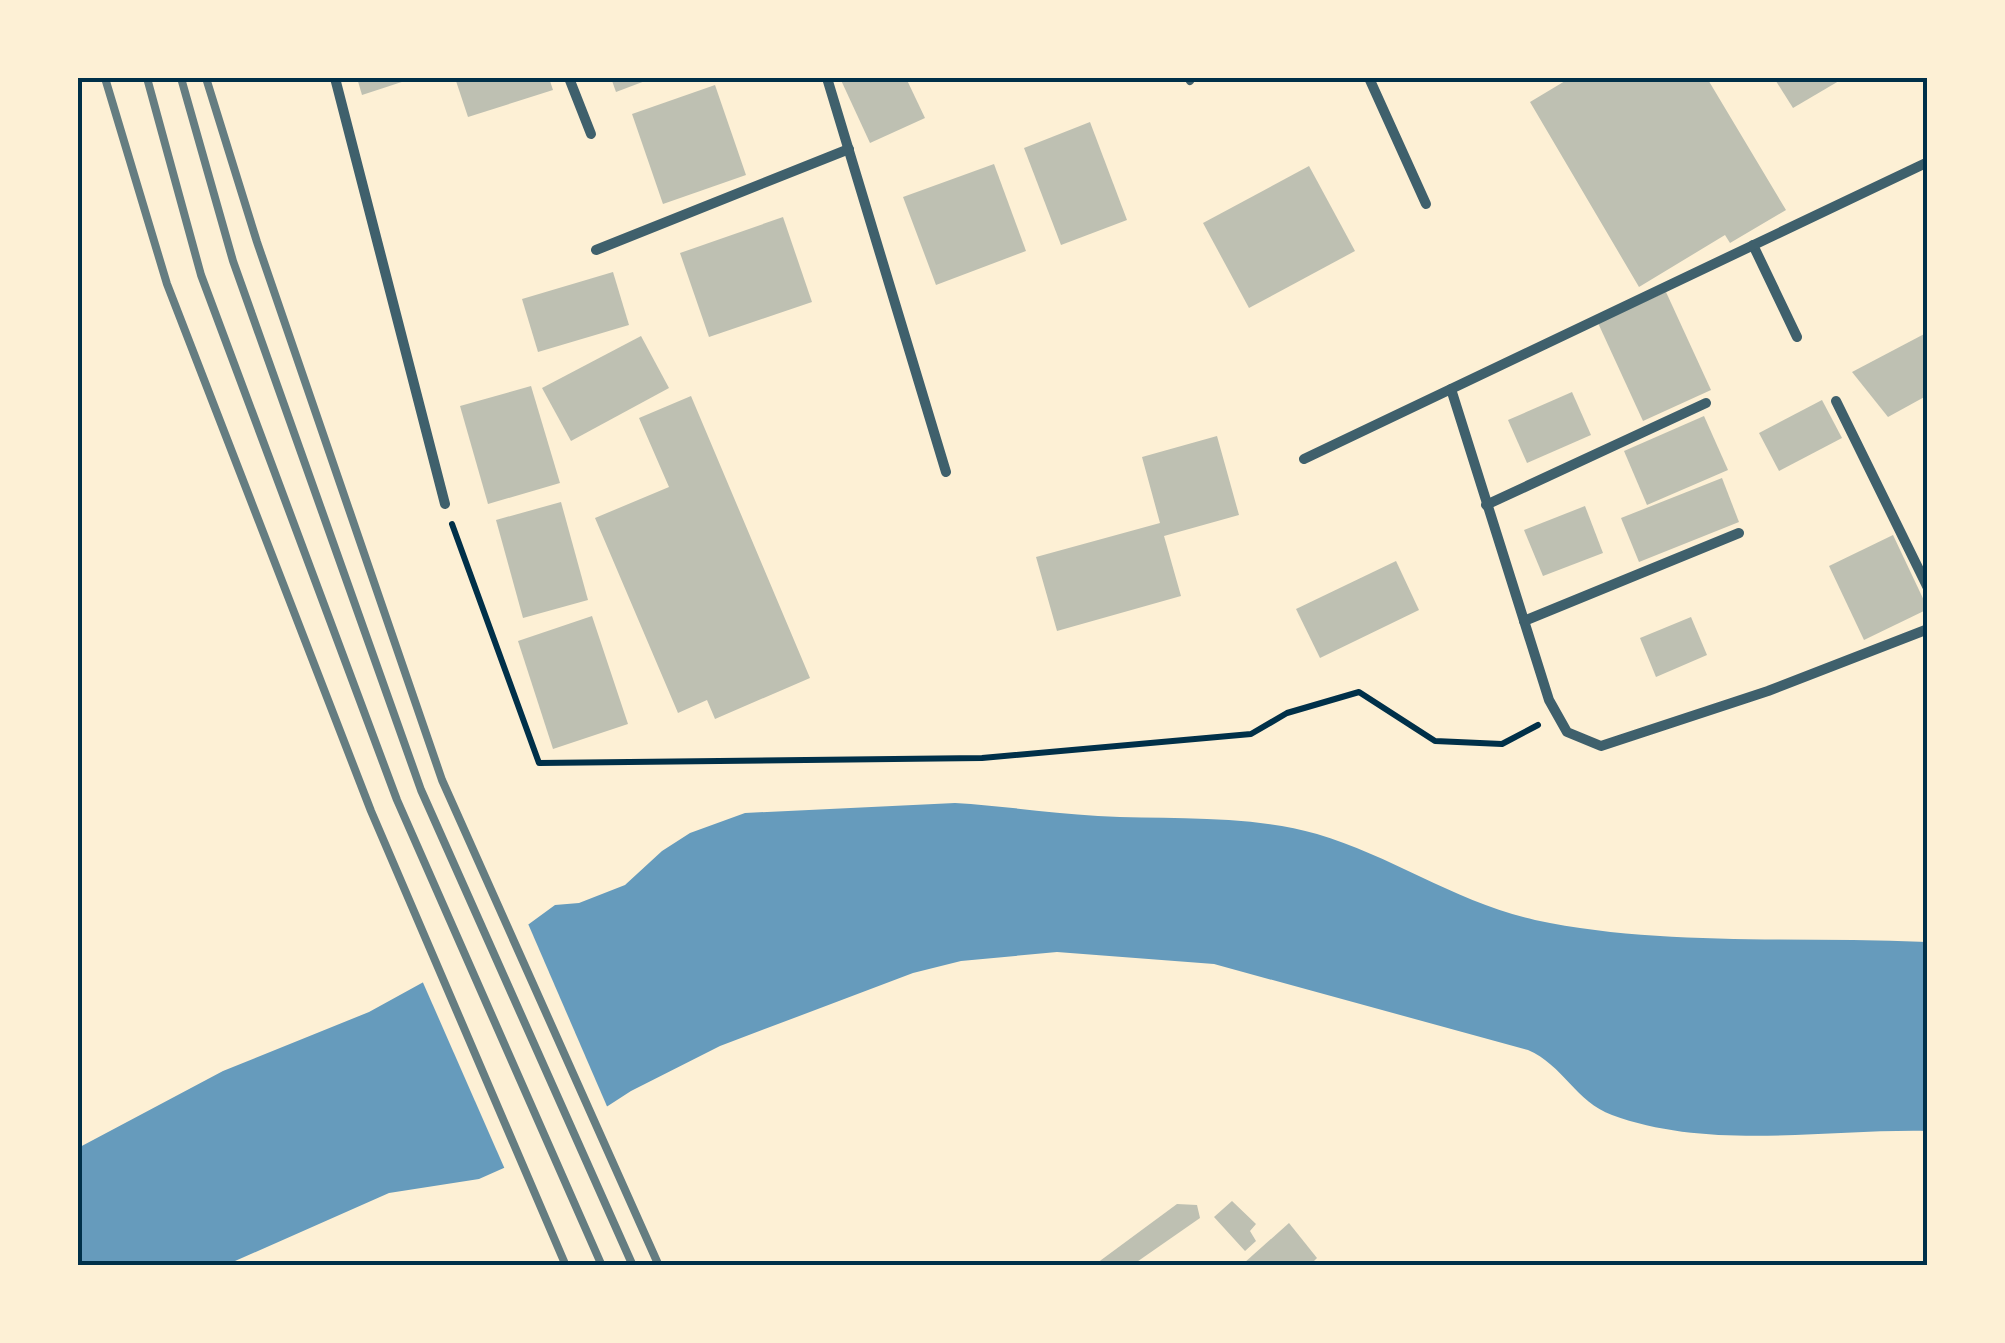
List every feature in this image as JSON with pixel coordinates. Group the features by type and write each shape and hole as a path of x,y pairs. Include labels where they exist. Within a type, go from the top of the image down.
{"street":[{"path":"335,78 445,504"},
{"path":"569,78 591,134"},
{"path":"828,78 946,472"},
{"path":"1369,78 1426,204"},
{"path":"596,250 849,149"},
{"path":"1304,459 1928,162"},
{"path":"1753,245 1797,337"},
{"path":"1451,390 1524,621 1567,732 1601,746 1768,691 1928,629"},
{"path":"1836,401 1928,588"},
{"path":"1486,505 1706,403"},
{"path":"1524,621 1739,533"}],"path":[{"path":"445,504 539,763 1020,754 1251,734 1287,713 1358,692 1435,741 1502,744 1558,715"}],"water":[{"path":"955,803 1290,828 1345,843 1507,912 1583,928 1681,937 1927,942 1927,1131 1768,1136 1650,1126 1599,1109 1551,1065 1528,1050 1214,964 1057,952 961,961 913,973 720,1046 631,1091 529,1157 479,1179 389,1193 226,1265 78,1265 78,1148 223,1071 369,1012 529,924 555,905 579,903 625,885 662,851 690,833 745,813"}],"pier":[{"path":"526,919 609,1111 507,1174 421,978"}],"building":[{"path":"357,78 414,78 362,95"},
{"path":"455,78 549,78 553,90 468,117"},
{"path":"611,78 653,78 616,92"},
{"path":"840,78 906,78 925,118 870,143"},
{"path":"1570,78 1707,78 1786,210 1730,243 1725,235 1639,287 1530,102"},
{"path":"1774,78 1844,78 1793,108"},
{"path":"715,85 746,175 663,204 632,114"},
{"path":"1090,122 1127,220 1061,245 1024,148"},
{"path":"994,164 1026,251 936,285 903,197"},
{"path":"1309,166 1355,251 1249,308 1203,223"},
{"path":"783,217 812,302 709,337 680,253"},
{"path":"613,272 629,325 538,352 522,299"},
{"path":"1666,292 1711,390 1643,421 1598,323"},
{"path":"1928,332 1928,395 1888,417 1852,372"},
{"path":"641,336 669,388 571,441 542,388"},
{"path":"531,386 560,483 488,504 460,406"},
{"path":"1572,392 1591,435 1527,463 1508,420"},
{"path":"691,396 810,678 715,719 707,700 678,713 595,518 669,487 639,418"},
{"path":"1822,400 1842,438 1779,471 1759,433"},
{"path":"1704,416 1728,470 1647,505 1624,451"},
{"path":"1217,436 1239,515 1164,536 1181,596 1057,631 1036,557 1160,523 1142,457"},
{"path":"1722,478 1739,522 1639,562 1621,518"},
{"path":"561,502 588,600 523,618 496,520"},
{"path":"1585,506 1603,553 1543,576 1524,530"},
{"path":"1893,535 1928,609 1864,640 1829,566"},
{"path":"1396,561 1419,610 1320,658 1296,609"},
{"path":"592,616 628,724 553,749 518,641"},
{"path":"1691,617 1707,655 1656,677 1640,638"},
{"path":"1232,1201 1256,1224 1250,1231 1256,1241 1245,1251 1214,1217"},
{"path":"1177,1204 1197,1205 1200,1218 1131,1266 1093,1266"},
{"path":"1289,1223 1317,1258 1309,1266 1244,1263"}],"railway":[{"path":"105,78 167,284 371,811 566,1266"},
{"path":"147,78 201,275 397,800 602,1266"},
{"path":"181,78 233,261 421,790 633,1266"},
{"path":"206,78 257,242 442,780 659,1266"}]}
